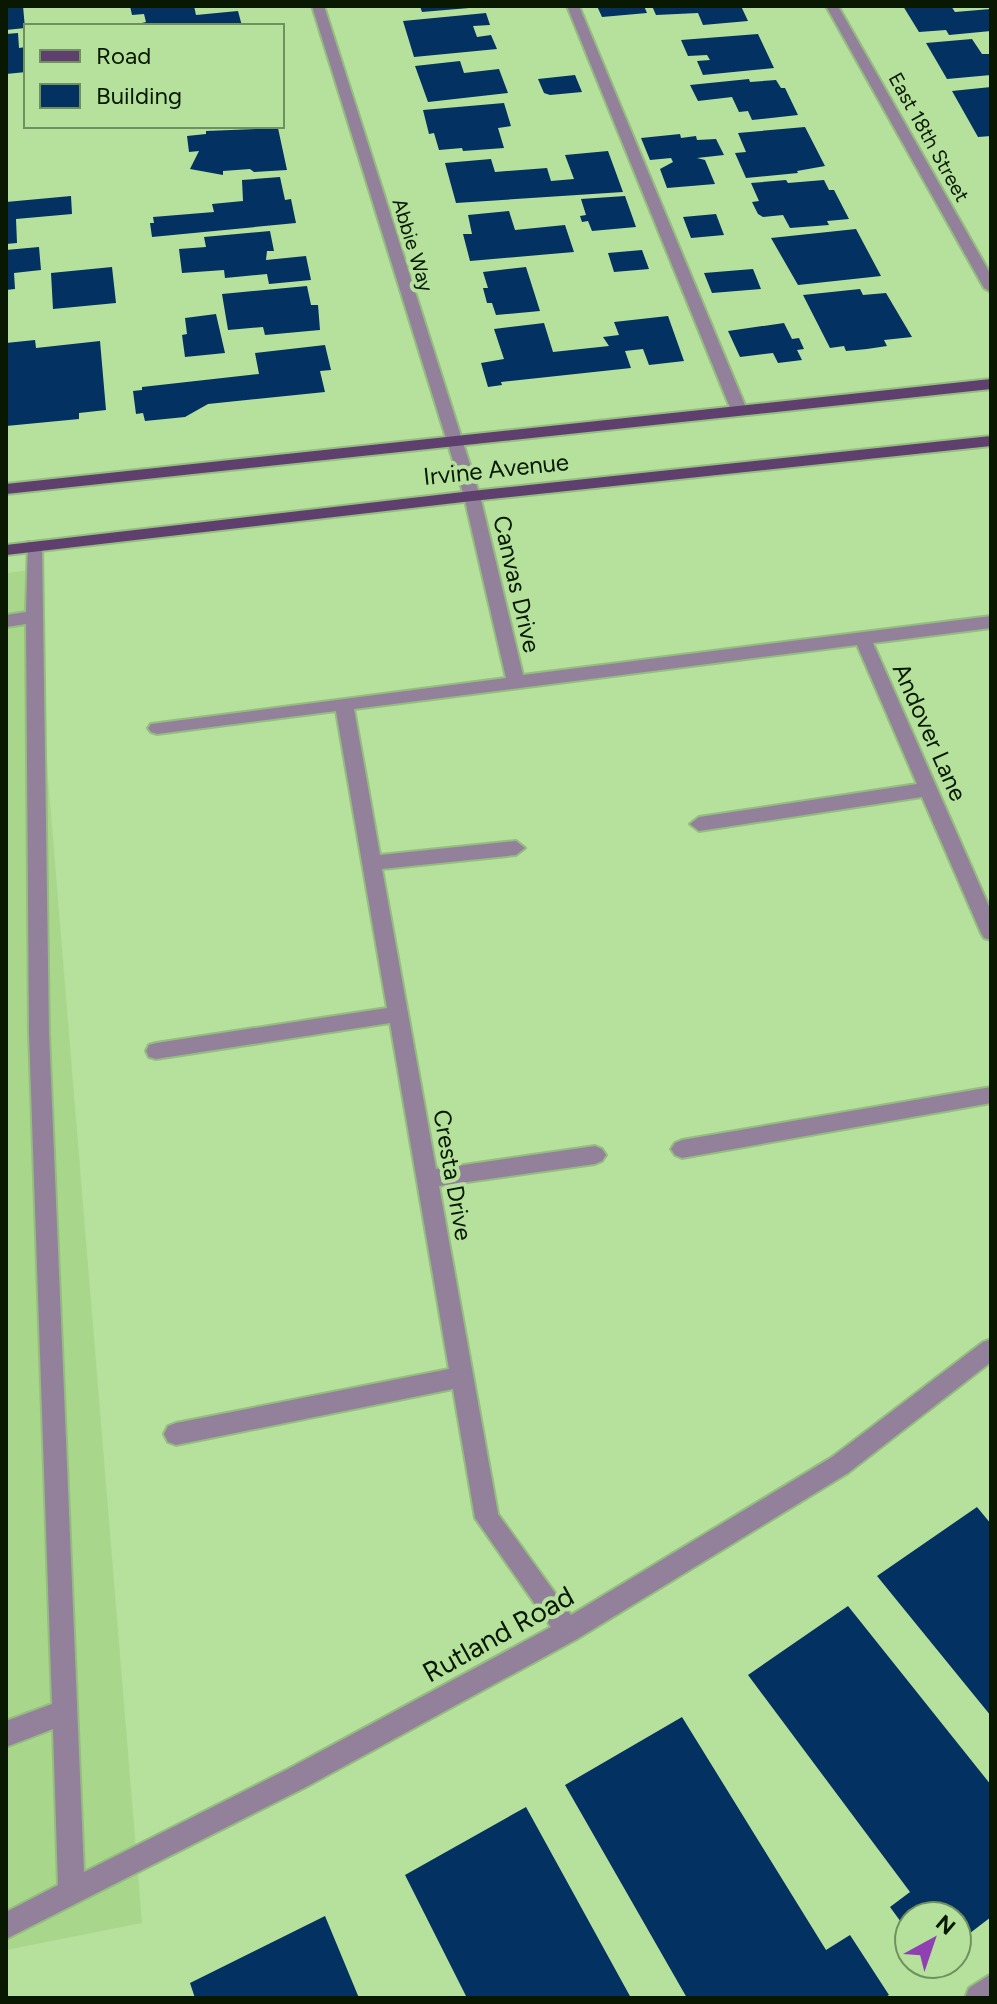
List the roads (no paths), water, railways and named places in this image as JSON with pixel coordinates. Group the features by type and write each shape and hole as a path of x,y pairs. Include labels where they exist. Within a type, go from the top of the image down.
{"main road":[{"name":"Irvine Avenue","path":"6,489 452,439 991,384"},
{"name":"Irvine Avenue","path":"6,550 472,496 991,441"}],"street":[{"name":"Abbie Way","path":"318,6 472,496"},
{"path":"573,6 739,410"},
{"name":"East 18th Street","path":"832,6 991,288"},
{"name":"Canvas Drive","path":"472,496 516,683"},
{"path":"34,546 39,1033 72,1893"},
{"path":"6,621 35,617"},
{"path":"157,728 991,622"},
{"name":"Andover Lane","path":"863,639 928,789 982,888 991,933"},
{"name":"Cresta Drive","path":"344,705 487,1518 568,1631"},
{"path":"699,824 928,789"},
{"path":"372,863 516,848"},
{"path":"156,1051 398,1014"},
{"path":"682,1149 991,1095"},
{"path":"427,1179 595,1155"},
{"name":"Rutland Road","path":"6,1926 297,1778 568,1631 840,1465 991,1349"},
{"path":"176,1434 462,1377"},
{"path":"6,1734 65,1712"},
{"path":"979,1998 991,1988"}]}
